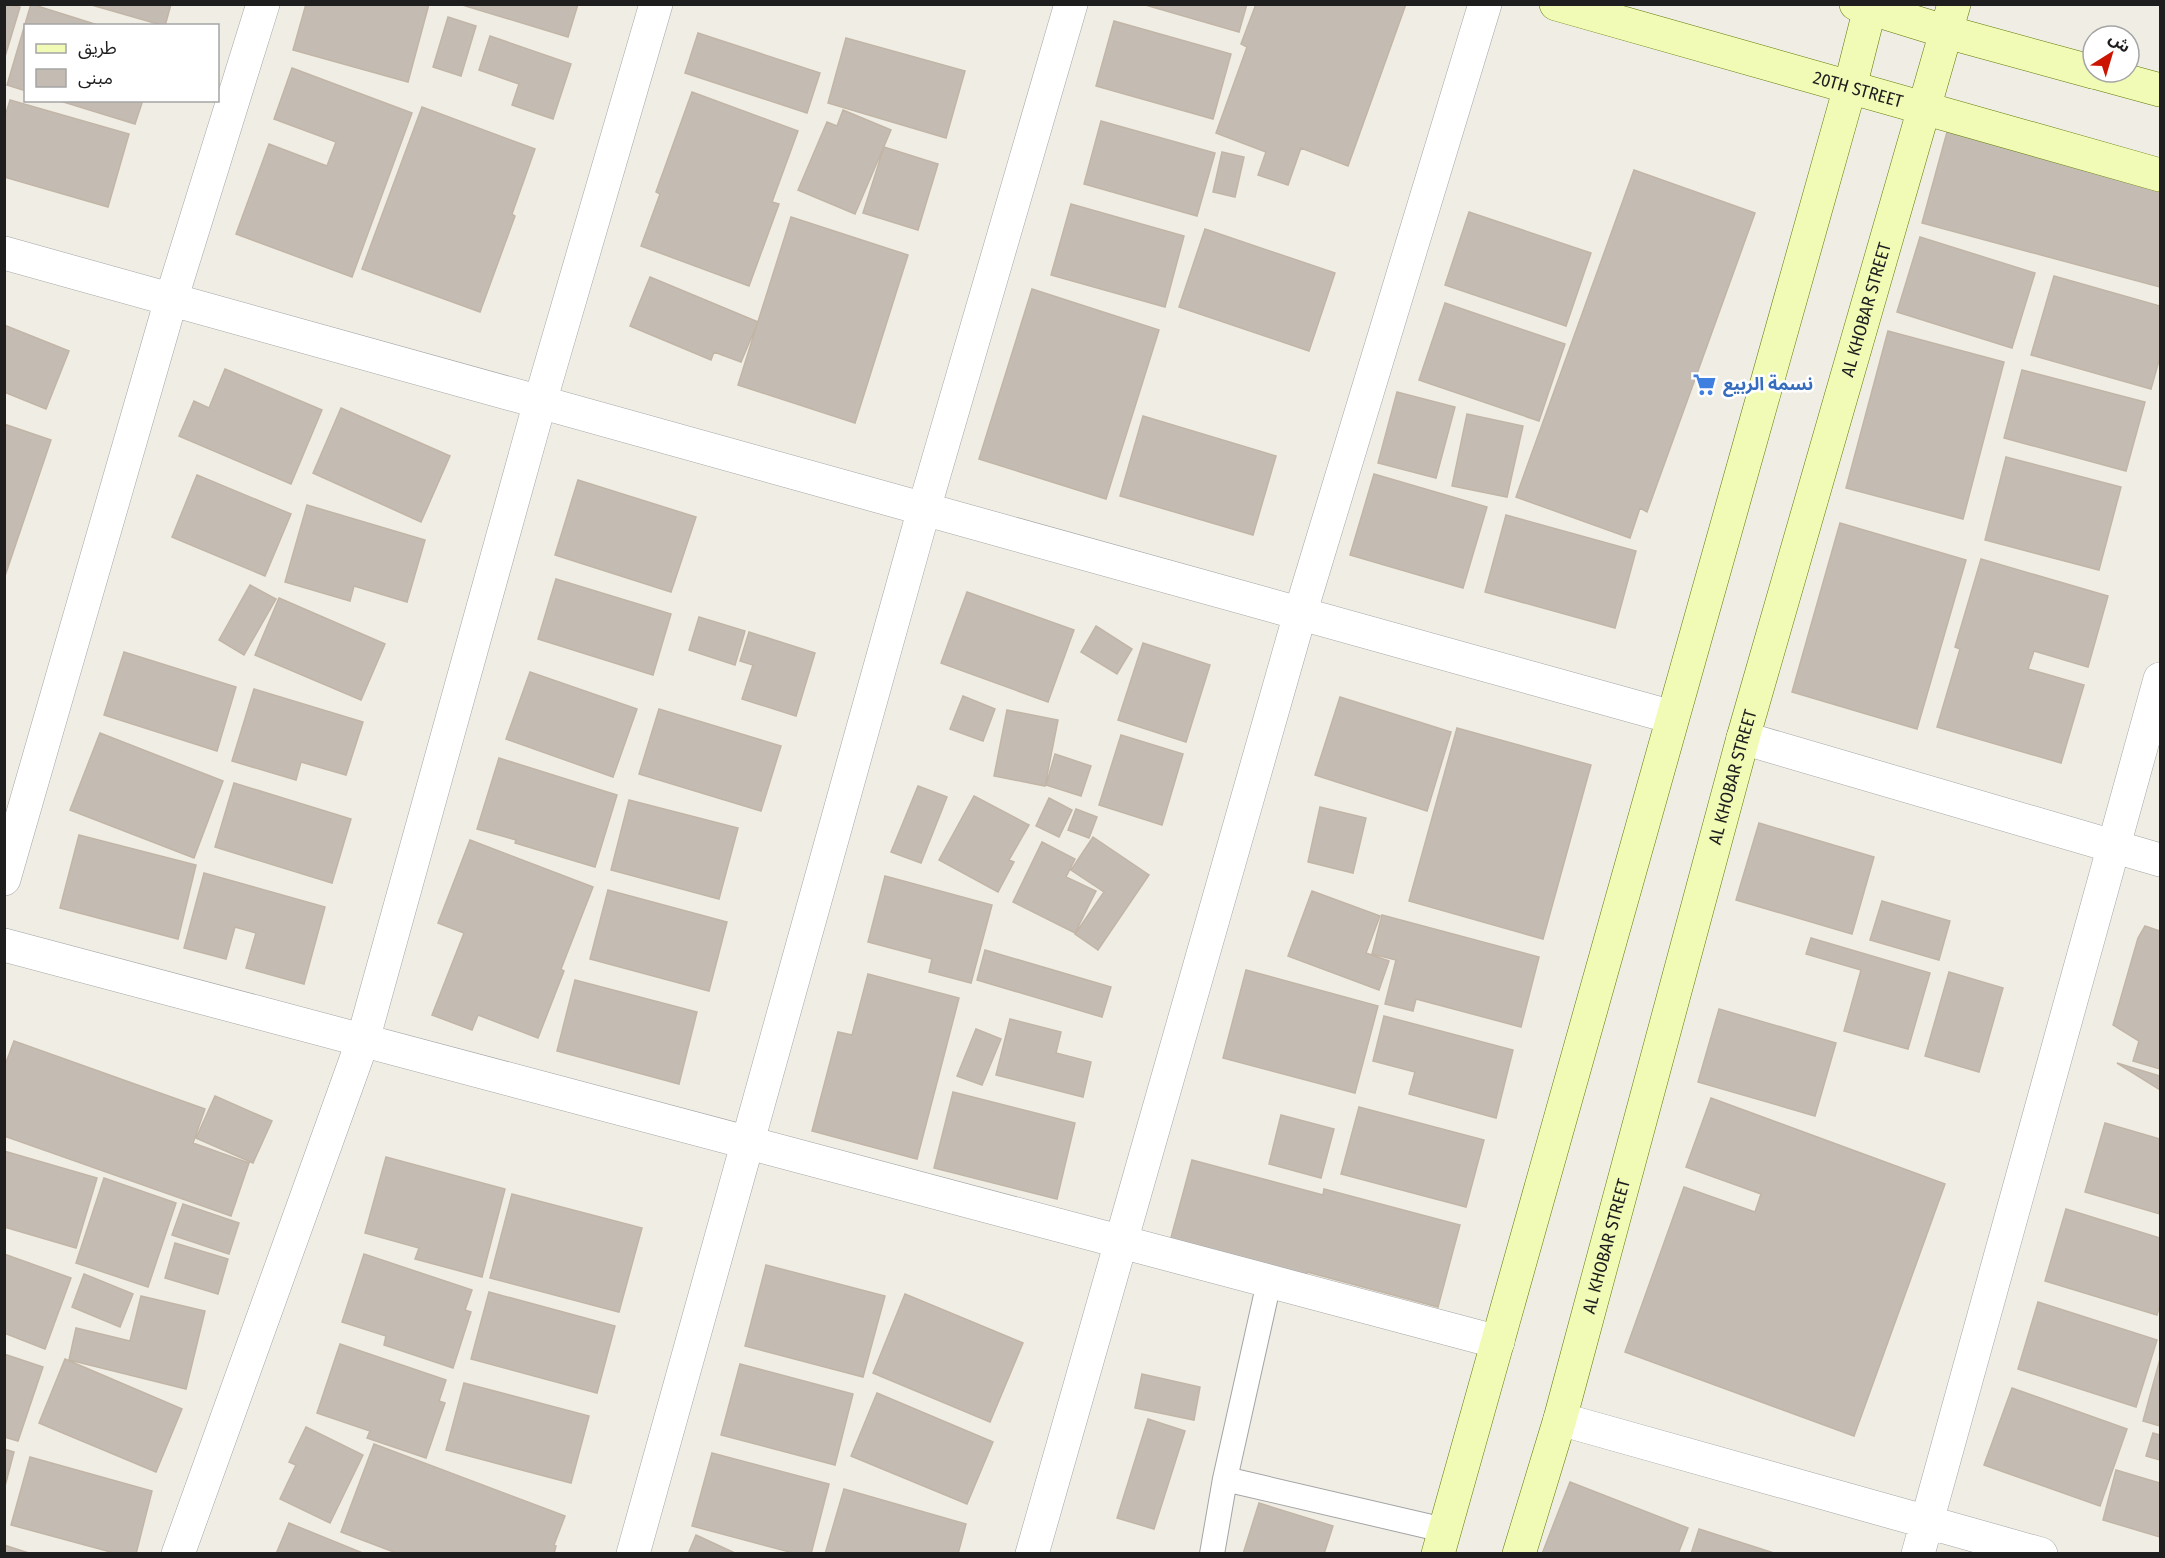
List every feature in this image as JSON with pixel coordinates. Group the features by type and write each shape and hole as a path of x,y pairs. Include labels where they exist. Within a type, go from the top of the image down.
{"street":[{"path":"4,879 171,300 263,4"},
{"path":"178,1554 363,1040 540,402 656,4"},
{"path":"633,1554 924,508 1071,4"},
{"path":"1032,1554 1300,614 1485,4"},
{"name":"20TH STREET","path":"1556,4 2160,175"},
{"path":"1441,1542 1850,87 1865,6 1950,18 2081,67"},
{"name":"AL KHOBAR STREET","path":"1519,1554 1560,1419 1743,738 1950,18"},
{"path":"2138,84 2160,90"},
{"path":"4,253 1672,717"},
{"path":"1918,1554 2160,679"},
{"path":"1743,738 2160,860"},
{"path":"4,945 1498,1342"},
{"path":"1560,1419 2041,1554"}],"lane":[{"path":"1212,1554 1225,1479 1269,1282"},
{"path":"1225,1479 1441,1542"}],"building":[{"path":"4,4 20,7 4,60"},
{"path":"31,4 95,24 25,24"},
{"path":"88,4 171,4 166,24 158,24"},
{"path":"306,4 429,4 408,82 293,50"},
{"path":"459,4 578,4 568,37"},
{"path":"1142,4 1247,4 1239,32"},
{"path":"1256,4 1406,4 1348,166 1301,148 1288,185 1258,175 1266,152 1216,133 1247,47 1241,44"},
{"path":"448,17 476,26 461,76 433,67"},
{"path":"1114,21 1231,54 1213,119 1096,86"},
{"path":"24,28 24,90 7,85"},
{"path":"698,33 820,73 807,113 685,73"},
{"path":"490,36 571,64 553,119 512,105 519,84 479,70"},
{"path":"846,38 965,71 946,138 828,103"},
{"path":"292,68 412,113 352,277 236,234 269,144 327,166 336,142 274,119"},
{"path":"692,92 798,131 772,202 779,204 749,286 641,246 660,194 656,192"},
{"path":"10,100 129,134 108,207 4,177 4,120"},
{"path":"64,102 142,102 135,124"},
{"path":"422,107 535,149 512,214 515,216 480,312 362,269"},
{"path":"843,110 891,130 855,214 798,190 827,122 837,126"},
{"path":"1101,121 1215,153 1197,216 1084,184"},
{"path":"1947,132 2160,189 2160,287 1922,223"},
{"path":"884,147 938,164 918,230 863,213"},
{"path":"1222,152 1244,157 1235,197 1213,192"},
{"path":"1634,170 1755,213 1647,512 1640,508 1630,538 1516,497"},
{"path":"1071,204 1184,236 1165,307 1051,275"},
{"path":"1469,212 1591,253 1566,326 1445,285"},
{"path":"791,217 908,255 855,423 738,385"},
{"path":"1205,229 1335,273 1309,351 1179,307"},
{"path":"1920,237 2035,273 2012,348 1897,312"},
{"path":"2054,276 2160,306 2160,357 2151,389 2031,355"},
{"path":"650,277 758,322 741,362 714,352 711,360 630,326"},
{"path":"1032,289 1159,330 1106,499 979,459"},
{"path":"1445,303 1565,344 1539,421 1419,380"},
{"path":"4,325 69,351 46,409 4,392"},
{"path":"1888,331 2004,362 1963,519 1846,488"},
{"path":"225,369 322,410 291,484 179,436 194,401 209,408"},
{"path":"2022,370 2145,402 2126,471 2004,438"},
{"path":"1397,392 1455,407 1436,478 1378,463"},
{"path":"341,408 450,456 421,522 313,473"},
{"path":"1467,414 1523,426 1507,497 1452,486"},
{"path":"1143,416 1276,456 1253,535 1120,496"},
{"path":"4,424 51,440 4,579"},
{"path":"2006,457 2121,487 2099,570 1985,540"},
{"path":"1374,474 1487,507 1463,588 1350,555"},
{"path":"197,475 291,514 265,576 172,537"},
{"path":"578,480 696,517 671,592 555,555"},
{"path":"307,505 425,540 407,602 354,586 350,601 285,582"},
{"path":"1506,515 1636,551 1615,628 1485,592"},
{"path":"1840,523 1966,560 1917,729 1792,692"},
{"path":"1981,559 2108,596 2088,667 2034,651 2028,669 2084,685 2061,763 1937,727 1960,649 1955,647"},
{"path":"556,579 671,614 653,675 538,639"},
{"path":"250,585 276,599 244,655 219,640"},
{"path":"967,592 1074,630 1048,702 941,663"},
{"path":"279,598 385,644 361,700 255,655"},
{"path":"699,617 745,631 735,665 689,650"},
{"path":"1096,626 1132,649 1117,674 1081,652"},
{"path":"749,632 815,653 796,716 742,699 753,665 740,661"},
{"path":"1143,643 1210,665 1186,742 1118,720"},
{"path":"124,652 236,687 217,751 104,715"},
{"path":"530,672 637,709 613,777 506,739"},
{"path":"254,689 363,722 346,775 301,762 296,780 232,761"},
{"path":"963,696 995,709 983,741 950,729"},
{"path":"1340,697 1451,732 1427,811 1315,775"},
{"path":"659,709 781,746 761,811 639,774"},
{"path":"1007,710 1058,720 1045,786 994,776"},
{"path":"1457,728 1591,765 1543,939 1409,901"},
{"path":"100,733 223,781 194,858 70,810"},
{"path":"1121,735 1183,754 1162,825 1099,805"},
{"path":"1055,754 1091,766 1081,796 1046,785"},
{"path":"499,758 617,795 595,867 477,829"},
{"path":"234,783 351,819 332,883 215,847"},
{"path":"918,786 947,797 921,863 891,852"},
{"path":"974,796 1029,825 1009,860 1014,862 998,892 939,860"},
{"path":"1049,798 1072,810 1059,837 1036,826"},
{"path":"629,800 738,828 719,899 611,870"},
{"path":"1320,807 1366,818 1353,873 1308,862"},
{"path":"1076,809 1097,817 1089,838 1068,830"},
{"path":"1759,823 1874,857 1852,934 1736,900"},
{"path":"79,835 196,865 178,939 60,908"},
{"path":"1093,837 1149,875 1098,950 1075,934 1104,892 1071,870"},
{"path":"470,840 593,887 561,969 564,971 538,1038 478,1015 472,1030 432,1015 464,933 438,923"},
{"path":"1042,842 1075,859 1066,877 1096,891 1075,933 1013,902"},
{"path":"204,873 325,907 304,984 246,968 256,933 235,927 226,959 184,948"},
{"path":"885,876 992,905 971,983 929,972 932,959 868,942"},
{"path":"608,890 727,922 709,991 590,959"},
{"path":"1312,891 1380,916 1366,953 1389,961 1379,990 1288,956"},
{"path":"1882,901 1950,921 1939,960 1870,940"},
{"path":"1382,915 1539,957 1521,1027 1416,999 1413,1011 1385,1004 1396,960 1372,954"},
{"path":"2145,926 2160,931 2160,1069 2133,1061 2139,1041 2113,1025 2138,938"},
{"path":"1811,938 1930,973 1908,1049 1844,1031 1861,970 1806,954"},
{"path":"985,950 1111,987 1102,1017 977,980"},
{"path":"1246,970 1378,1006 1355,1093 1223,1058"},
{"path":"1949,972 2003,988 1979,1072 1925,1056"},
{"path":"868,974 959,998 917,1159 812,1131 838,1032 852,1035"},
{"path":"575,980 697,1012 679,1084 557,1051"},
{"path":"1719,1009 1836,1043 1815,1116 1698,1082"},
{"path":"1384,1016 1513,1050 1496,1118 1409,1094 1415,1072 1373,1061"},
{"path":"1010,1019 1061,1032 1056,1053 1091,1062 1083,1097 996,1075"},
{"path":"976,1029 1001,1039 982,1085 957,1076"},
{"path":"14,1041 205,1109 193,1143 249,1163 231,1216 4,1136 4,1068"},
{"path":"2117,1063 2160,1076 2160,1090"},
{"path":"953,1092 1075,1123 1057,1199 934,1168"},
{"path":"215,1096 272,1121 253,1163 196,1138"},
{"path":"1711,1098 1945,1184 1854,1436 1625,1352 1684,1187 1755,1212 1761,1194 1686,1167"},
{"path":"1359,1107 1484,1140 1466,1207 1341,1174"},
{"path":"1281,1115 1334,1129 1321,1178 1269,1164"},
{"path":"2105,1123 2160,1139 2160,1214 2085,1192"},
{"path":"4,1151 97,1178 76,1248 4,1227"},
{"path":"386,1157 505,1189 482,1277 415,1259 419,1248 365,1233"},
{"path":"1192,1160 1323,1195 1324,1189 1460,1225 1438,1307 1307,1272 1306,1281 1169,1245"},
{"path":"104,1178 176,1203 148,1287 76,1263"},
{"path":"512,1194 642,1228 619,1312 490,1278"},
{"path":"183,1204 239,1223 229,1254 172,1235"},
{"path":"2066,1209 2160,1238 2160,1304 2157,1315 2045,1281"},
{"path":"175,1243 228,1259 218,1294 165,1278"},
{"path":"4,1254 71,1278 45,1349 4,1333"},
{"path":"364,1254 472,1290 465,1310 471,1312 453,1368 384,1345 386,1336 342,1322"},
{"path":"766,1265 885,1296 863,1377 745,1346"},
{"path":"84,1274 133,1294 120,1327 72,1307"},
{"path":"489,1292 615,1326 597,1393 471,1359"},
{"path":"905,1294 1023,1343 990,1422 873,1373"},
{"path":"141,1296 205,1311 186,1389 69,1360 76,1328 130,1341"},
{"path":"2038,1302 2157,1340 2136,1407 2018,1369"},
{"path":"340,1344 446,1380 439,1401 445,1403 426,1458 367,1438 370,1431 317,1413"},
{"path":"4,1354 43,1367 18,1441 4,1437"},
{"path":"65,1359 182,1409 156,1472 39,1423"},
{"path":"2160,1359 2160,1426 2143,1421"},
{"path":"740,1364 853,1394 835,1465 721,1435"},
{"path":"1142,1374 1200,1387 1194,1420 1135,1408"},
{"path":"464,1383 589,1416 571,1483 446,1450"},
{"path":"2012,1388 2127,1429 2100,1506 1984,1465"},
{"path":"877,1393 993,1442 967,1504 851,1456"},
{"path":"1148,1419 1185,1431 1154,1529 1117,1518"},
{"path":"306,1427 363,1455 330,1523 280,1499 296,1465 289,1462"},
{"path":"2153,1433 2160,1435 2160,1460 2146,1456"},
{"path":"374,1444 565,1516 554,1545 556,1546 554,1554 399,1554 341,1532"},
{"path":"4,1449 14,1452 4,1490"},
{"path":"712,1453 829,1484 811,1554 797,1554 692,1526"},
{"path":"30,1457 152,1491 136,1554 118,1554 11,1525"},
{"path":"2116,1470 2160,1483 2160,1537 2103,1520"},
{"path":"1570,1482 1688,1528 1678,1554 1542,1554"},
{"path":"844,1489 966,1524 958,1554 825,1554"},
{"path":"1259,1503 1333,1526 1324,1554 1243,1554"},
{"path":"289,1523 365,1554 276,1554"},
{"path":"1699,1529 1777,1554 1691,1554"},
{"path":"696,1535 737,1554 688,1554"},
{"path":"4,1545 32,1554 4,1554"}],"place":[{"name":"نسمة الربيع","path":"1705,384"}]}
